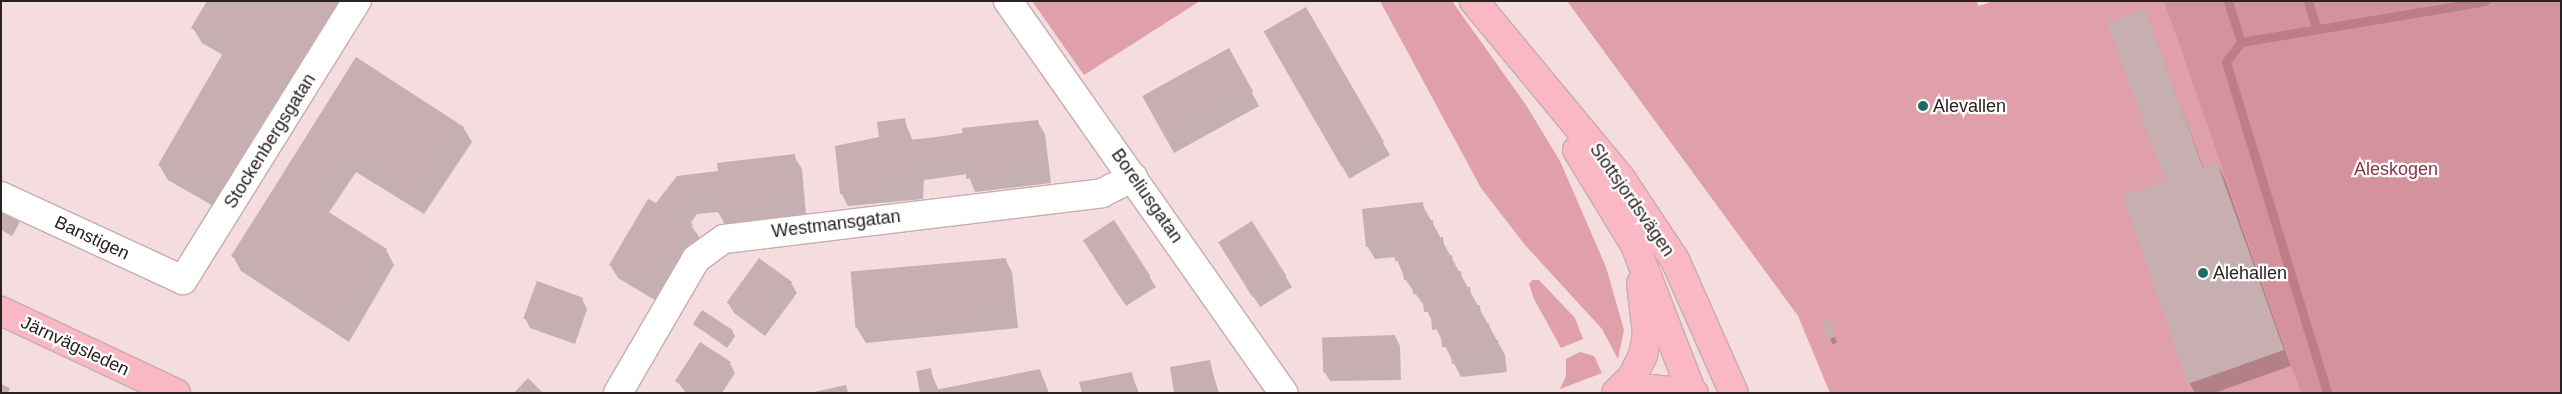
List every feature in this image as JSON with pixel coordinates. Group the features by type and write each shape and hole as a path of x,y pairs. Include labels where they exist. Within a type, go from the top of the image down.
{"main road":[{"name":"Slottsjordsvägen","path":"1474,1 1622,180 1675,260 1734,393"},
{"name":"Slottsjordsvägen","path":"1496,27 1612,202 1635,245 1692,392"},
{"path":"1616,393 1638,366 1647,334 1635,245"},
{"name":"Järnvägsleden","path":"1,311 176,393"},
{"path":"1629,393 1650,389 1692,392 1701,363 1704,324"}],"street":[{"name":"Stockenbergsgatan","path":"183,280 358,1"},
{"name":"Boreliusgatan","path":"1008,1 1284,393"},
{"name":"Westmansgatan","path":"618,393 696,259 724,239 1102,193 1133,177"},
{"name":"Banstigen","path":"1,196 183,280"}],"green space":[{"path":"1032,1 1200,1 1084,75"},
{"path":"1380,1 1452,1 1526,105 1560,161 1606,267 1624,330 1618,359 1602,329 1525,245 1481,188"},
{"name":"Alevallen","path":"1567,1 1976,1 1979,6 1993,1 2561,1 2561,393 1830,393 1798,316"},
{"name":"Aleskogen","path":"2164,1 2561,1 2561,393 2301,393"},
{"path":"1532,280 1539,280 1575,318 1583,339 1561,348 1534,299 1529,284"},
{"path":"1580,352 1594,356 1602,373 1560,389 1566,376 1566,359"}],"building":[{"path":"207,1 336,1 220,201 158,165 226,48 191,28"},
{"path":"1306,7 1384,142 1342,167 1264,32"},
{"name":"Alehallen","path":"2145,9 2203,168 2217,163 2284,350 2188,384 2123,196 2165,181 2107,23"},
{"path":"1229,48 1253,92 1167,140 1142,96"},
{"path":"356,57 464,127 415,200 347,157 316,204 387,249 340,328 231,256"},
{"path":"905,118 909,140 963,134 962,128 1038,120 1044,170 966,179 967,160 917,167 916,186 840,194 835,146 879,137 877,122"},
{"path":"795,154 800,202 718,213 718,198 689,201 678,216 693,224 650,289 609,265 648,199 656,203 677,176 718,171 717,163"},
{"path":"1423,202 1425,221 1433,220 1435,238 1443,237 1445,256 1452,255 1454,272 1461,271 1463,287 1470,287 1472,306 1480,305 1481,324 1489,323 1491,341 1498,340 1500,360 1452,364 1450,347 1442,347 1440,329 1432,330 1431,312 1424,312 1422,294 1413,294 1412,279 1404,280 1402,261 1395,261 1393,244 1366,247 1362,209"},
{"path":"1,207 18,216 9,232 1,228"},
{"path":"1114,220 1150,276 1119,296 1083,240"},
{"path":"1252,221 1286,276 1253,297 1218,242"},
{"path":"759,258 792,282 760,327 727,302"},
{"path":"1006,258 1011,315 856,328 851,272"},
{"path":"537,281 583,298 569,335 523,319"},
{"path":"702,310 733,330 724,344 693,324"},
{"path":"1829,319 1835,337 1827,340 1821,321"},
{"path":"1395,335 1396,370 1323,373 1322,338"},
{"path":"700,342 731,362 710,393 693,393 675,381"},
{"path":"1210,360 1217,393 1174,393 1170,367"},
{"path":"931,368 935,390 1040,369 1045,393 920,393 916,371"},
{"path":"1132,372 1136,393 1082,393 1079,382"},
{"path":"528,378 543,393 514,393"},
{"path":"1,384 10,388 8,393 1,393"},
{"path":"846,385 848,393 814,393 814,392"}],"waterway":[{"path":"2228,1 2241,42 2485,1"},
{"path":"2308,1 2316,27"},
{"path":"2241,42 2226,62 2327,393"}],"place":[{"name":"Alevallen","path":"1923,106"},
{"name":"Alehallen","path":"2203,273"}]}
